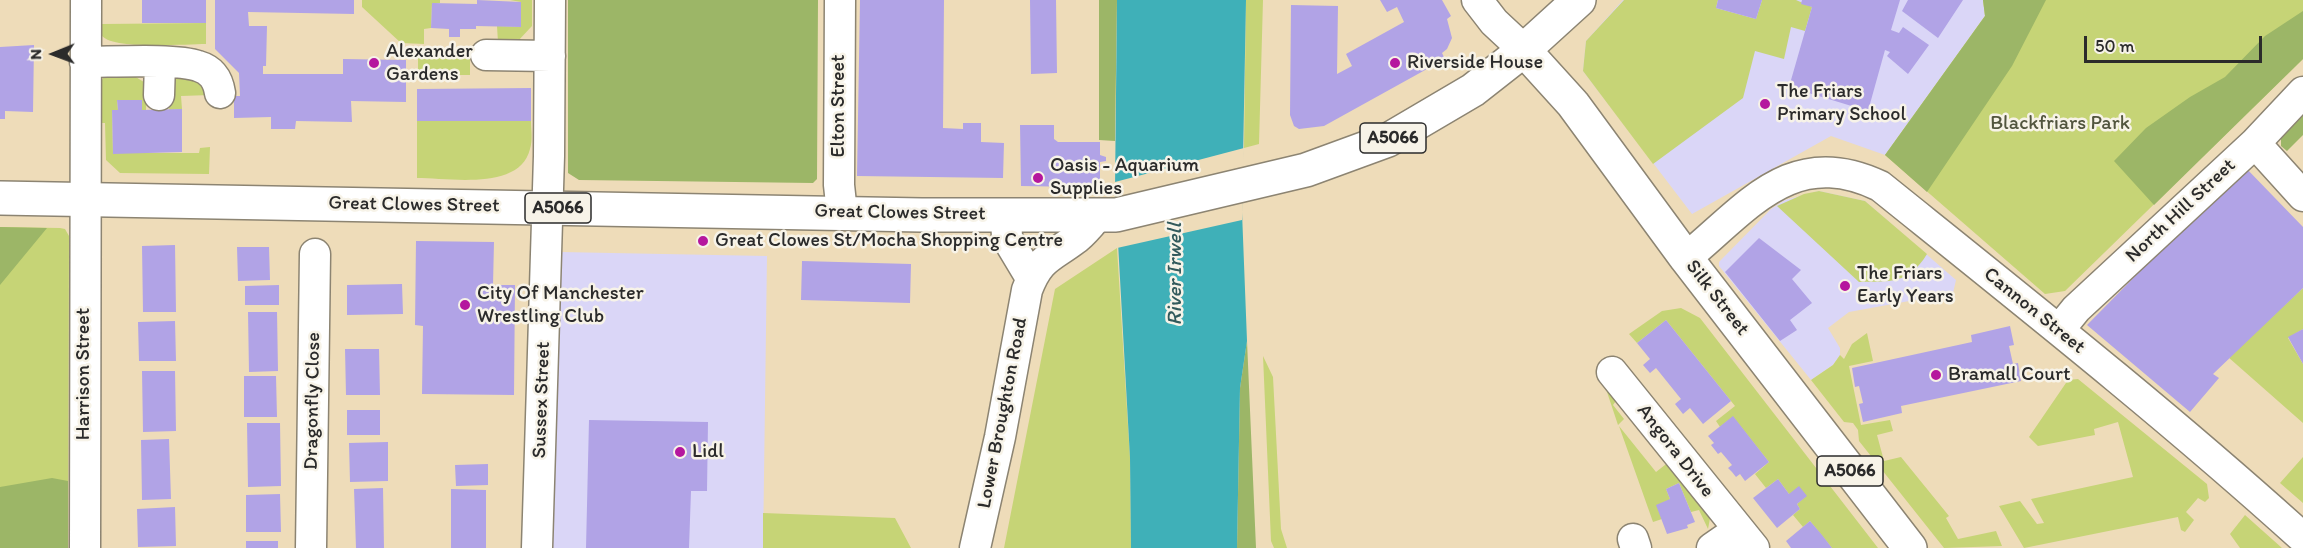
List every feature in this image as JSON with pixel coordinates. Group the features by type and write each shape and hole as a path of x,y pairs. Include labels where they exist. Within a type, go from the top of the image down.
{"main road":[{"path":"1524,50 1579,0"},
{"name":"A5066","path":"1107,216 1306,170 1388,140 1473,90 1524,50"},
{"name":"Silk Street","path":"1524,50 1573,104 1686,258 1910,548"},
{"name":"Great Clowes Street","path":"0,198 1107,216"}],"street":[{"name":"Harrison Street","path":"85,548 86,0"},
{"name":"Sussex Street","path":"537,548 548,208 550,0"},
{"name":"Elton Street","path":"840,0 839,185 842,213"},
{"path":"1477,0 1494,22 1524,50"},
{"path":"486,55 550,56"},
{"path":"85,62 200,66 219,82 220,93"},
{"path":"159,95 160,63"},
{"name":"North Hill Street","path":"2059,330 2076,309 2255,143 2303,92"},
{"path":"2255,143 2303,196"},
{"name":"Cannon Street","path":"1686,258 1774,185 1812,173 1845,172 1880,186 2059,330 2246,486 2303,538"},
{"path":"1006,215 1007,238 1031,278"},
{"name":"Lower Broughton Road","path":"975,548 1031,278 1051,253 1075,240 1107,216"},
{"name":"Dragonfly Close","path":"311,548 315,254"},
{"name":"Angora Drive","path":"1612,372 1746,539 1712,548"}],"shaded area":[{"name":"The Friars Primary School","path":"1623,0 1983,0 1985,16 1885,155 1831,136 1692,214 1583,71 1586,41"},
{"name":"The Friars Early Years","path":"1819,191 1865,201 1956,280 1953,293 1849,312 1828,328 1840,348 1840,355 1833,365 1811,380 1719,266 1719,262 1771,209 1785,200"},
{"path":"560,252 767,256 763,548 550,548"}],"green space":[{"path":"362,0 440,0 440,3 432,4 431,28 424,29 424,44 401,43 362,7"},
{"path":"510,0 532,0 532,26 517,42 498,42 497,26 521,27 521,2"},
{"path":"568,0 818,0 817,179 813,183 579,180 568,173"},
{"path":"1099,0 1117,0 1115,141 1099,140"},
{"path":"1246,0 1263,0 1259,144 1244,148"},
{"path":"1624,0 1718,0 1716,8 1756,19 1762,0 1796,0 1812,7 1805,31 1791,27 1784,59 1755,51 1743,98 1653,164 1583,71 1586,41"},
{"name":"Blackfriars Park","path":"1983,0 2303,0 2303,59 2065,291 2045,294 1885,155 1985,16"},
{"path":"1983,0 2046,0 2012,66 1927,192 1885,155 1985,16"},
{"path":"2303,11 2303,59 2154,205 2114,161 2146,128 2190,97 2225,77 2265,36"},
{"path":"206,23 206,44 135,45 109,40 102,36 102,24"},
{"path":"418,53 470,53 470,75 418,75"},
{"path":"131,74 147,84 146,110 142,110 142,100 117,100 118,110 112,110 113,153 199,153 200,148 210,147 209,174 120,173 106,160 105,123 101,123 101,81 104,77"},
{"path":"182,74 196,75 210,95 181,96 182,109 169,110 173,81"},
{"path":"2303,112 2303,135 2287,151 2281,146 2281,133"},
{"path":"417,121 531,121 531,146 524,162 513,171 498,177 464,180 417,178"},
{"path":"1819,191 1865,201 1927,254 1913,271 1898,279 1859,282 1777,206 1804,194"},
{"path":"0,227 60,228 65,229 69,236 68,548 0,548"},
{"path":"0,227 47,228 0,285"},
{"path":"1117,248 1130,458 1131,548 1004,548 1055,289"},
{"path":"2303,288 2303,329 2288,338 2303,364 2303,423 2228,357"},
{"path":"1681,308 1700,318 1878,548 1832,548 1810,521 1803,527 1793,515 1800,509 1797,504 1806,496 1789,494 1778,479 1766,488 1755,474 1769,462 1733,417 1720,427 1716,421 1735,406 1666,320 1637,343 1629,334 1662,311"},
{"path":"1867,333 1873,361 1849,366 1861,425 1890,420 1893,431 1877,435 1884,461 1901,457 1949,516 1946,518 1958,539 1996,531 2002,546 1944,548 1859,441 1858,430 1853,423 1844,422 1811,380 1833,365 1840,355 1844,359 1852,344"},
{"path":"1247,341 1256,548 1237,548 1240,388"},
{"path":"1263,356 1273,377 1281,529 1287,548 1274,548 1271,541"},
{"path":"2078,379 2207,484 2209,498 2205,502 2198,498 2186,512 2194,520 2185,532 2181,530 2178,517 2024,548 1999,506 2020,501 2037,524 2044,523 2031,499 2133,477 2118,422 2094,429 2095,435 2038,446 2029,437 2068,380"},
{"path":"1603,380 1618,398 1613,405 1624,419 1618,425"},
{"path":"1619,426 1656,472 1670,461 1711,513 1708,529 1699,510 1691,512 1679,483 1666,489 1670,499 1662,519 1653,522"},
{"path":"2303,457 2303,503 2280,483"},
{"path":"52,478 68,481 68,548 0,548 0,487"},
{"path":"763,513 895,518 911,548 763,548"},
{"path":"2245,515 2282,548 2240,548 2230,534"}],"water":[{"name":"River Irwell","path":"1117,0 1246,0 1242,212 1247,341 1240,388 1237,548 1131,548 1130,458 1115,189"}],"pier":[{"path":"1244,148 1242,220 1117,248 1115,182"}],"building":[{"path":"142,0 206,0 206,23 142,23"},
{"name":"Alexander Gardens","path":"215,0 354,0 354,14 248,12 249,26 267,26 266,66 263,66 263,74 343,74 343,59 406,60 406,102 351,101 352,122 296,121 295,129 271,129 271,117 234,118 234,96 240,96 239,73 215,49"},
{"path":"477,0 521,2 521,27 476,26 476,29 460,29 460,37 449,37 449,29 431,28 432,3 477,4"},
{"path":"860,0 944,0 943,128 963,129 963,123 981,123 981,142 1004,143 1003,178 857,176"},
{"path":"1030,0 1056,0 1057,73 1031,74"},
{"name":"Riverside House","path":"1380,0 1442,0 1451,16 1447,19 1452,38 1447,49 1442,53 1445,59 1324,126 1299,129 1294,126 1290,115 1291,5 1338,6 1337,74 1352,66 1346,54 1404,22 1397,7 1387,12"},
{"path":"1718,0 1762,0 1756,19 1716,8"},
{"path":"1802,0 1900,0 1891,30 1899,33 1903,27 1929,45 1908,74 1887,56 1890,52 1885,50 1868,111 1789,87 1812,7 1801,4"},
{"path":"1908,0 1963,0 1938,38 1902,11"},
{"path":"34,45 33,112 5,111 5,119 0,119 0,47"},
{"path":"531,88 531,121 417,121 417,89"},
{"path":"117,100 142,100 142,110 182,109 182,152 113,154 112,110 118,110"},
{"path":"1020,125 1054,125 1054,139 1058,142 1100,142 1100,155 1106,157 1106,161 1100,162 1100,183 1081,187 1021,186"},
{"path":"2244,166 2303,227 2303,288 2213,374 2219,378 2190,412 2087,325"},
{"path":"1759,238 1801,270 1792,279 1812,303 1790,320 1797,330 1780,341 1725,272"},
{"name":"City Of Manchester Wrestling Club","path":"416,241 494,242 493,285 515,285 514,395 422,394 423,326 415,325"},
{"path":"175,245 176,312 143,312 142,246"},
{"path":"237,247 269,247 270,280 238,281"},
{"path":"802,261 911,264 910,303 801,300"},
{"path":"402,284 403,314 347,315 347,285"},
{"path":"279,285 279,305 245,305 245,286"},
{"path":"248,312 277,312 278,371 249,372"},
{"path":"1666,320 1731,401 1703,424 1690,408 1683,414 1675,404 1681,399 1656,368 1650,373 1643,365 1650,359 1637,343"},
{"path":"175,321 176,361 139,361 138,322"},
{"name":"Bramall Court","path":"2010,326 2014,345 2009,346 2013,364 2018,363 2021,381 1901,406 1902,413 1863,422 1859,404 1863,403 1859,386 1855,387 1852,368 1972,342 1971,335"},
{"path":"2303,329 2303,364 2288,337"},
{"path":"345,349 379,349 380,395 346,395"},
{"path":"142,371 175,371 176,431 143,432"},
{"path":"244,376 276,376 277,417 244,417"},
{"path":"347,410 380,410 380,435 347,435"},
{"path":"1733,416 1769,462 1745,481 1740,474 1736,477 1728,468 1732,465 1721,452 1718,454 1711,445 1714,443 1708,436"},
{"path":"589,420 708,422 707,491 691,491 689,548 586,548"},
{"path":"247,423 280,423 281,486 248,487"},
{"path":"169,439 171,499 142,500 141,440"},
{"path":"388,442 388,481 350,482 349,443"},
{"path":"488,464 488,485 456,486 455,465"},
{"path":"1778,479 1789,494 1799,486 1807,496 1797,504 1800,509 1777,528 1753,498"},
{"path":"1679,483 1695,522 1687,525 1688,528 1667,534 1656,505 1670,499 1666,489"},
{"path":"383,488 384,548 356,548 354,489"},
{"path":"451,489 486,490 486,548 451,548"},
{"path":"280,494 281,532 246,532 246,495"},
{"path":"175,507 176,546 138,547 137,509"},
{"path":"1810,521 1832,548 1791,548 1786,541"},
{"path":"246,541 278,541 278,548 246,548"}],"place":[{"name":"Alexander Gardens","path":"374,63"},
{"name":"Riverside House","path":"1395,63"},
{"name":"The Friars Primary School","path":"1765,104"},
{"name":"Oasis - Aquarium Supplies","path":"1038,178"},
{"name":"Great Clowes St/Mocha Shopping Centre","path":"703,241"},
{"name":"The Friars Early Years","path":"1845,286"},
{"name":"City Of Manchester Wrestling Club","path":"465,305"},
{"name":"Bramall Court","path":"1936,375"},
{"name":"Lidl","path":"680,452"}]}
